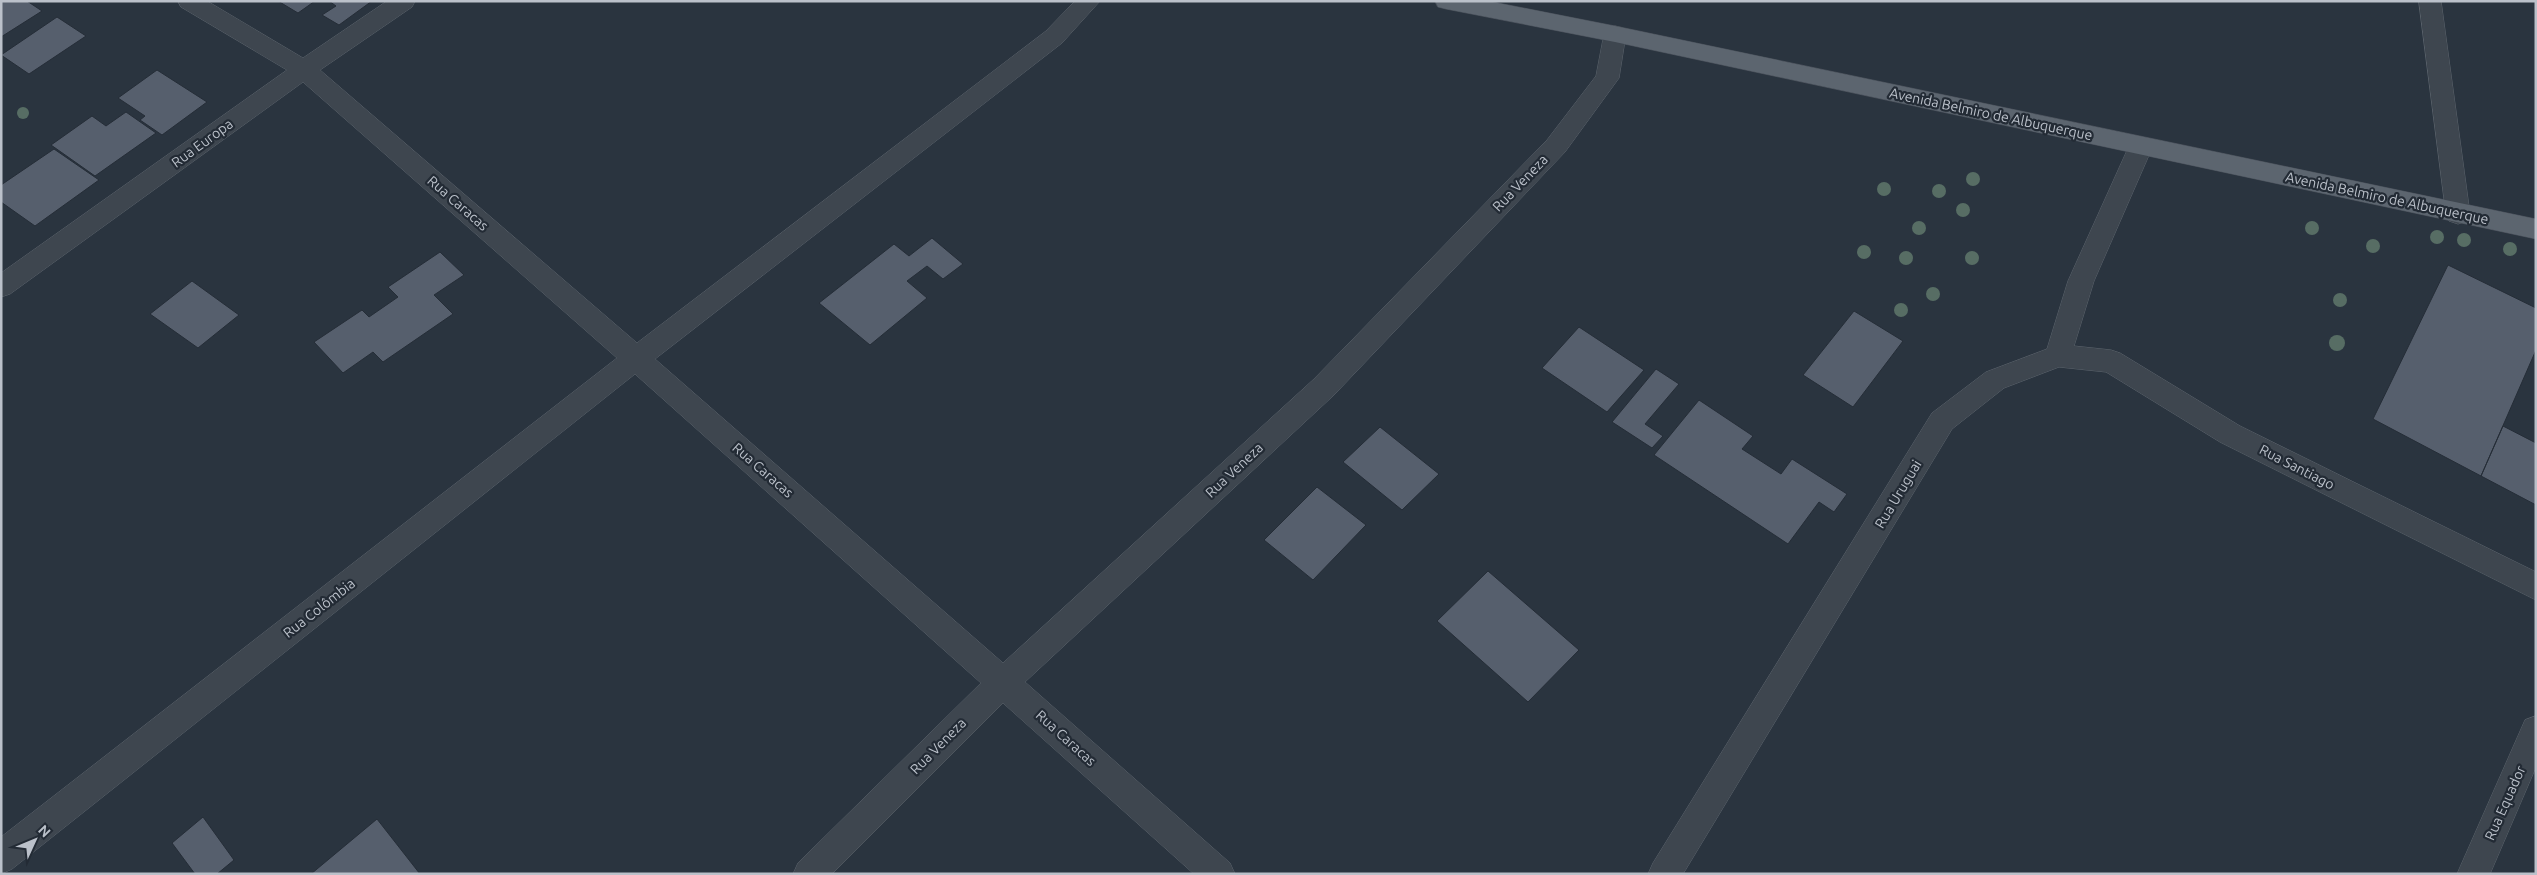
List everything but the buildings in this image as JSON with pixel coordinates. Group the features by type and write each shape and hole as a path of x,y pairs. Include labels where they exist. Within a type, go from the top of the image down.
{"main road":[{"name":"Avenida Belmiro de Albuquerque","path":"1446,1 1615,34 2536,229"}],"street":[{"name":"Rua Caracas","path":"188,1 304,69 636,358 1219,874"},
{"name":"Rua Europa","path":"1,288 304,69 404,1"},
{"name":"Rua Colômbia","path":"1,858 636,358 721,295 1054,37 1089,1"},
{"path":"2430,1 2458,214"},
{"name":"Rua Veneza","path":"809,874 1004,682 1324,387 1556,146 1607,78 1615,34"},
{"path":"2058,356 2081,281 2141,146"},
{"name":"Rua Santiago","path":"2058,356 2111,361 2230,434 2536,587"},
{"name":"Rua Uruguai","path":"1664,874 1942,421 1995,380 2058,356"},
{"name":"Rua Equador","path":"2473,874 2536,732"}]}
